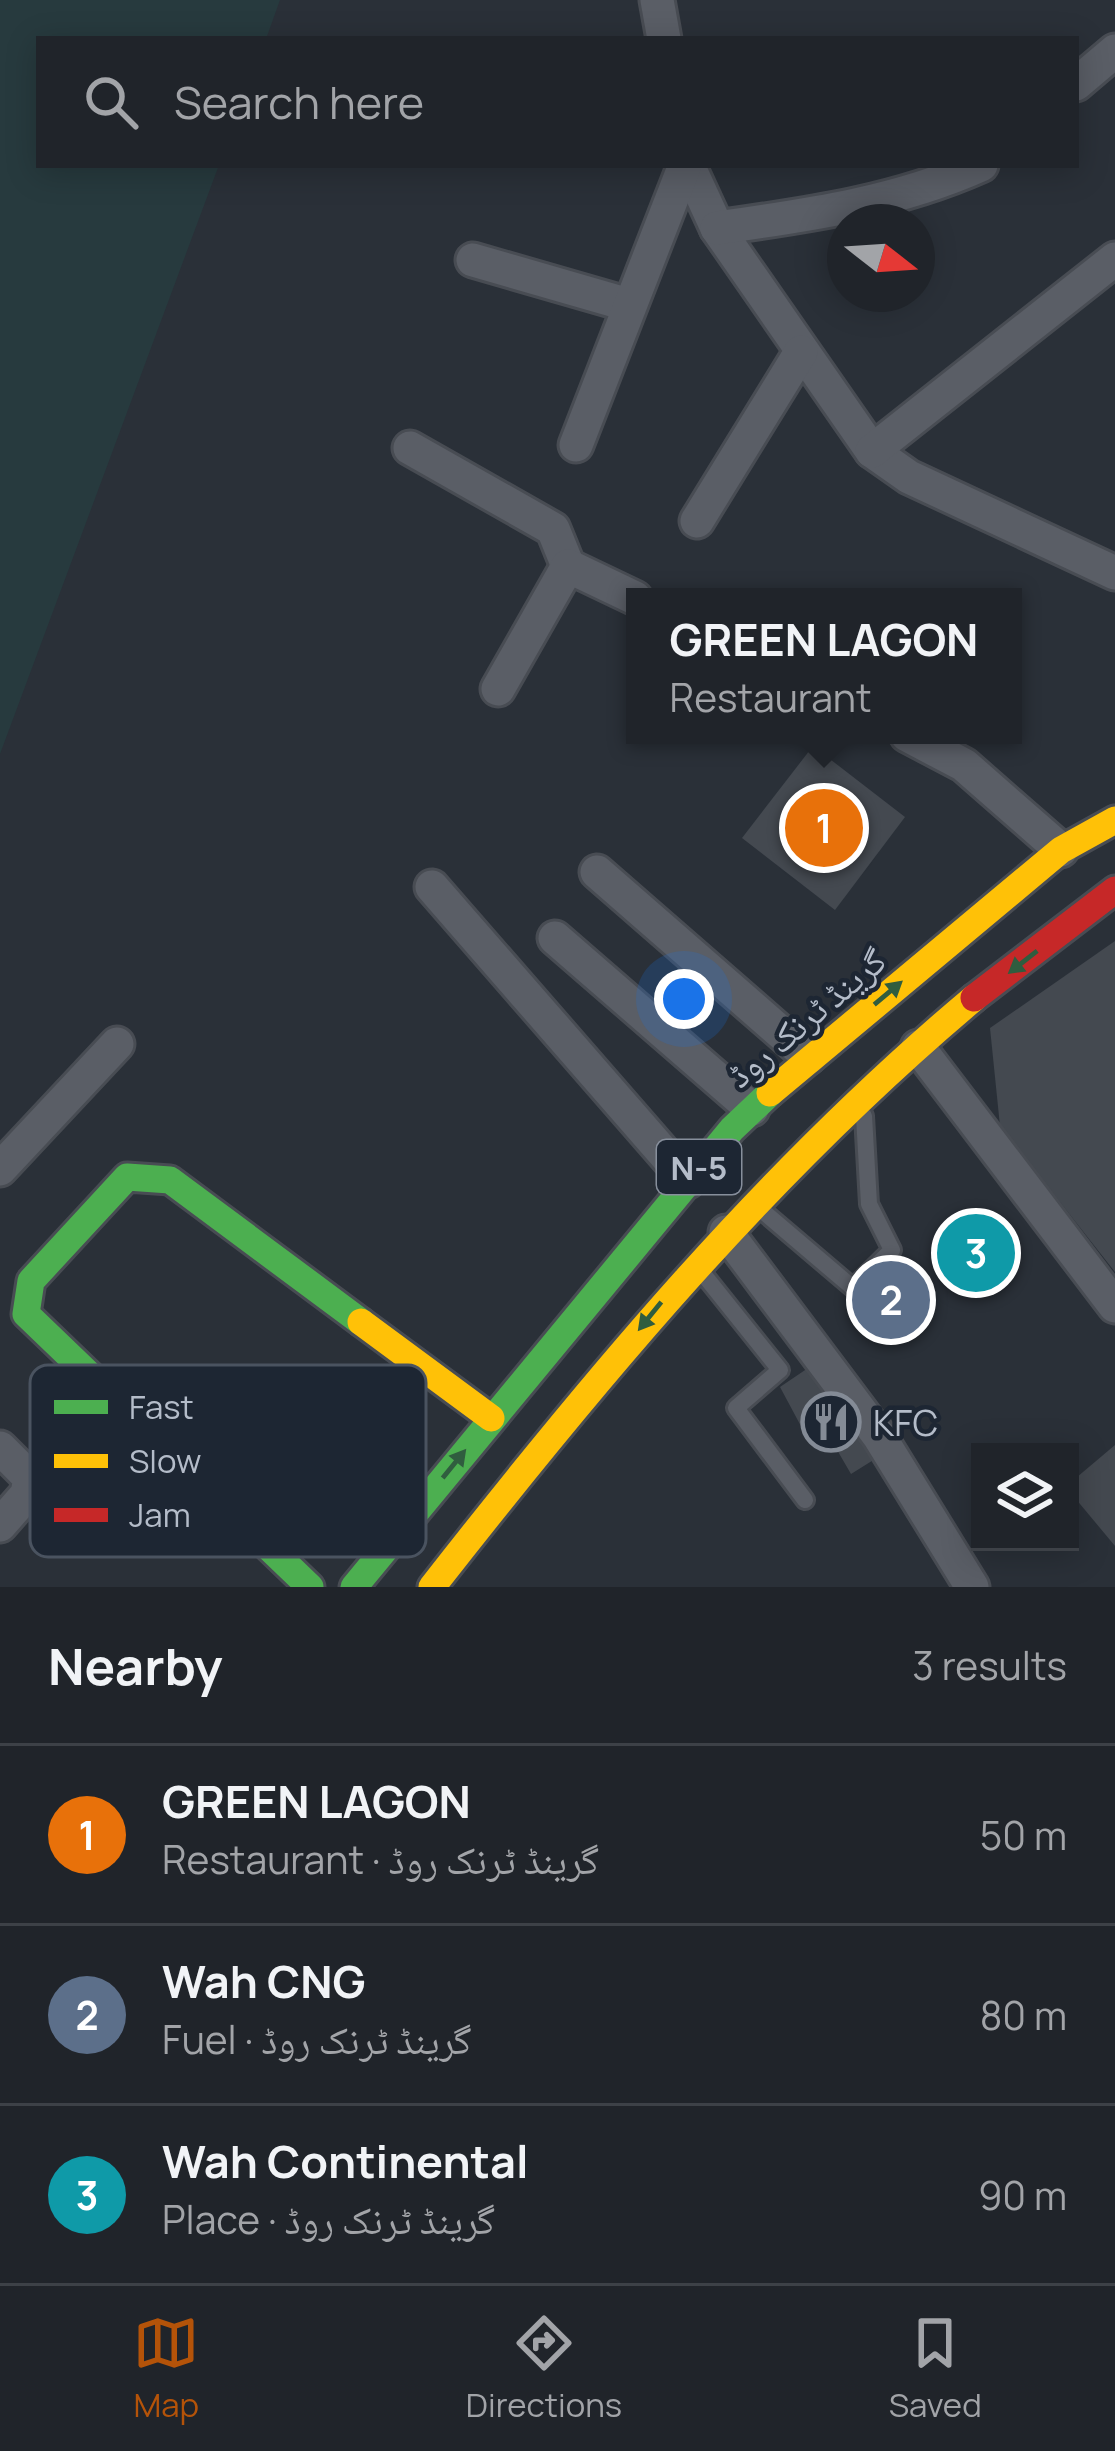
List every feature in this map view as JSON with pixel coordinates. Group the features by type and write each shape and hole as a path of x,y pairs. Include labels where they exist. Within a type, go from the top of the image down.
{"main road":[{"name":"گرینڈ ٹرنک روڈ","path":"432,1587 695,1265 755,1204 755,1142 809,1057 1061,850 1115,820"},
{"name":"گرینڈ ٹرنک روڈ","path":"426,1498 688,1181 755,1142 863,1096 1115,890"},
{"path":"79,1365 26,1314 31,1281 127,1177 170,1180 420,1365"},
{"path":"426,1370 491,1418"},
{"path":"279,1557 310,1587"},
{"name":"گرینڈ ٹرنک روڈ","path":"354,1587 378,1557"}],"street":[{"path":"656,0 663,36"},
{"path":"1079,82 1115,51"},
{"path":"576,445 686,168"},
{"path":"688,168 717,228 872,451 909,477 1115,574"},
{"path":"717,228 869,203 930,188 974,168"},
{"path":"473,260 628,305"},
{"path":"872,451 1115,260"},
{"path":"697,521 801,352"},
{"path":"410,448 553,529 568,566 626,594"},
{"path":"497,688 568,566"},
{"path":"924,744 964,765 1061,850"},
{"path":"597,872 809,1057"},
{"path":"432,887 688,1181"},
{"path":"555,938 755,1142"},
{"path":"0,1169 117,1044"},
{"path":"918,1047 1115,1306"},
{"path":"726,1232 879,1436 972,1587"},
{"path":"0,1448 29,1478 27,1494 0,1525"}],"lane":[{"path":"755,1204 853,1288 892,1250 869,1204 863,1096"},
{"path":"695,1265 780,1370 736,1408 805,1500"}],"green space":[{"path":"0,0 280,0 267,36 36,36 36,168 218,168 0,754"}],"building":[{"path":"813,746 905,817 835,910 742,838"},
{"path":"1115,941 1115,1272 1000,1126 990,1028"},
{"path":"980,1227 1000,1263 973,1279 953,1243"},
{"name":"KFC","path":"814,1364 883,1454 851,1474 826,1431 810,1443 780,1387"},
{"path":"1115,1445 1115,1546 1079,1503 1079,1475"}],"traffic: fast":[{"path":"426,1500 732,1129 770,1093"},
{"path":"79,1365 26,1314 31,1281 127,1177 170,1180 361,1322"},
{"path":"279,1557 310,1587"},
{"path":"354,1587 379,1557"}],"traffic: slow":[{"path":"770,1093 1061,850 1115,820"},
{"path":"432,1587 557,1430 755,1205 898,1064 974,998"},
{"path":"361,1322 419,1365"},
{"path":"426,1370 491,1418"}],"traffic: jam":[{"path":"974,998 1115,890"}],"place":[{"name":"GREEN LAGON","path":"824,828"},
{"name":"Wah Continental","path":"976,1253"},
{"name":"Wah CNG","path":"891,1300"},
{"name":"KFC","path":"831,1422"}]}
